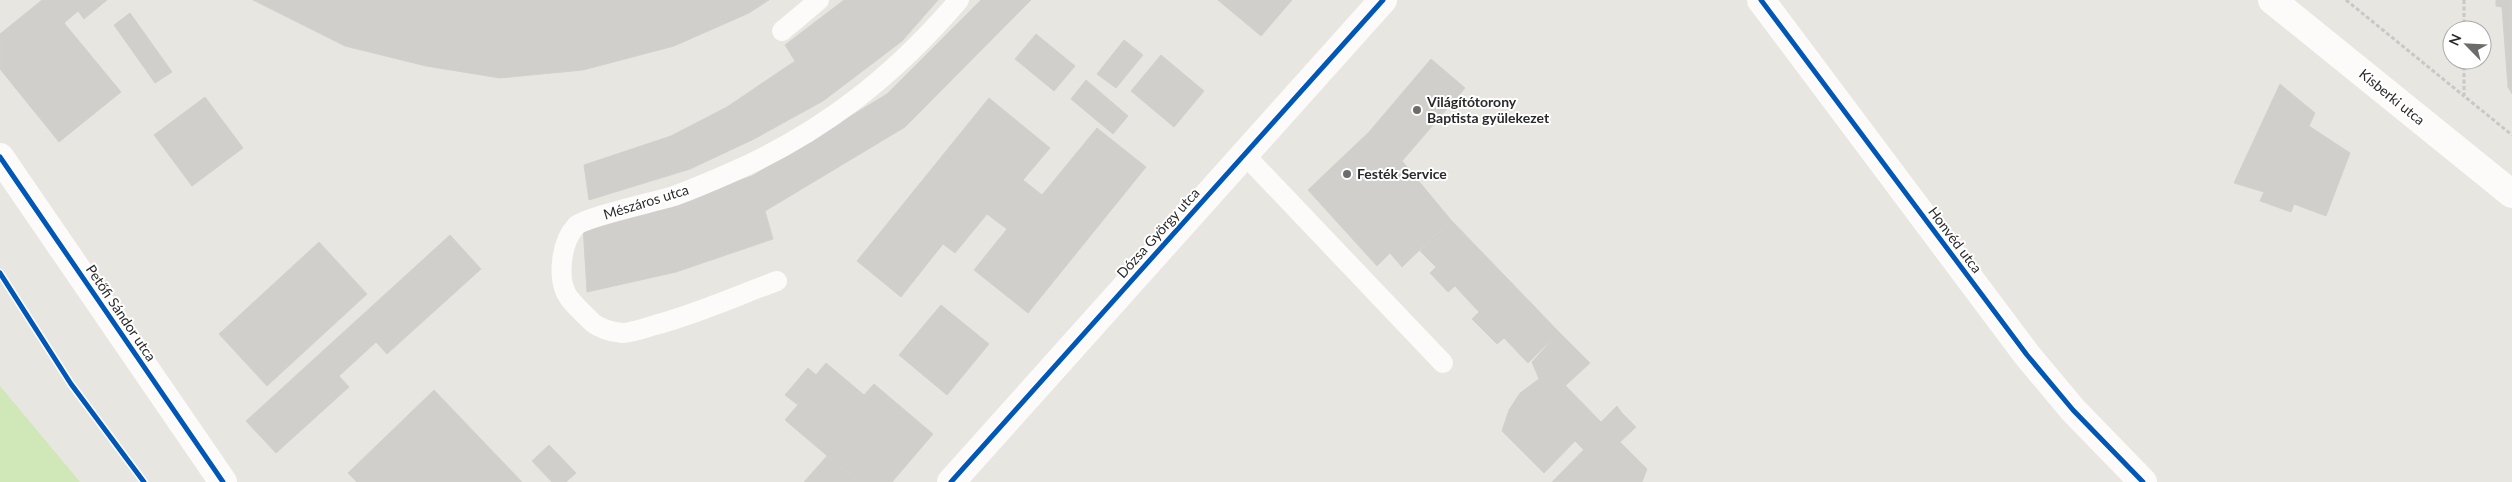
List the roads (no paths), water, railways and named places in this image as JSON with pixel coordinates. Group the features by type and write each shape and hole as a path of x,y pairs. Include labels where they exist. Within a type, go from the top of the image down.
{"street":[{"name":"Dózsa György utca","path":"951,482 1383,0"},
{"name":"Honvéd utca","path":"1761,0 2027,355 2072,410 2143,482"},
{"name":"Kisberki utca","path":"2272,0 2512,194"},
{"name":"Petőfi Sándor utca","path":"0,157 223,482"}],"lane":[{"path":"782,31 819,0"},
{"name":"Mészáros utca","path":"777,281 678,319 623,333 597,325 585,316 568,297 562,274 569,236 577,226 588,219 635,208 674,196 730,173 813,131 856,100 897,64 959,0"},
{"path":"1244,154 1443,363"}],"place":[{"name":"Világítótorony Baptista gyülekezet","path":"1417,110"},
{"name":"Festék Service","path":"1347,174"}]}
